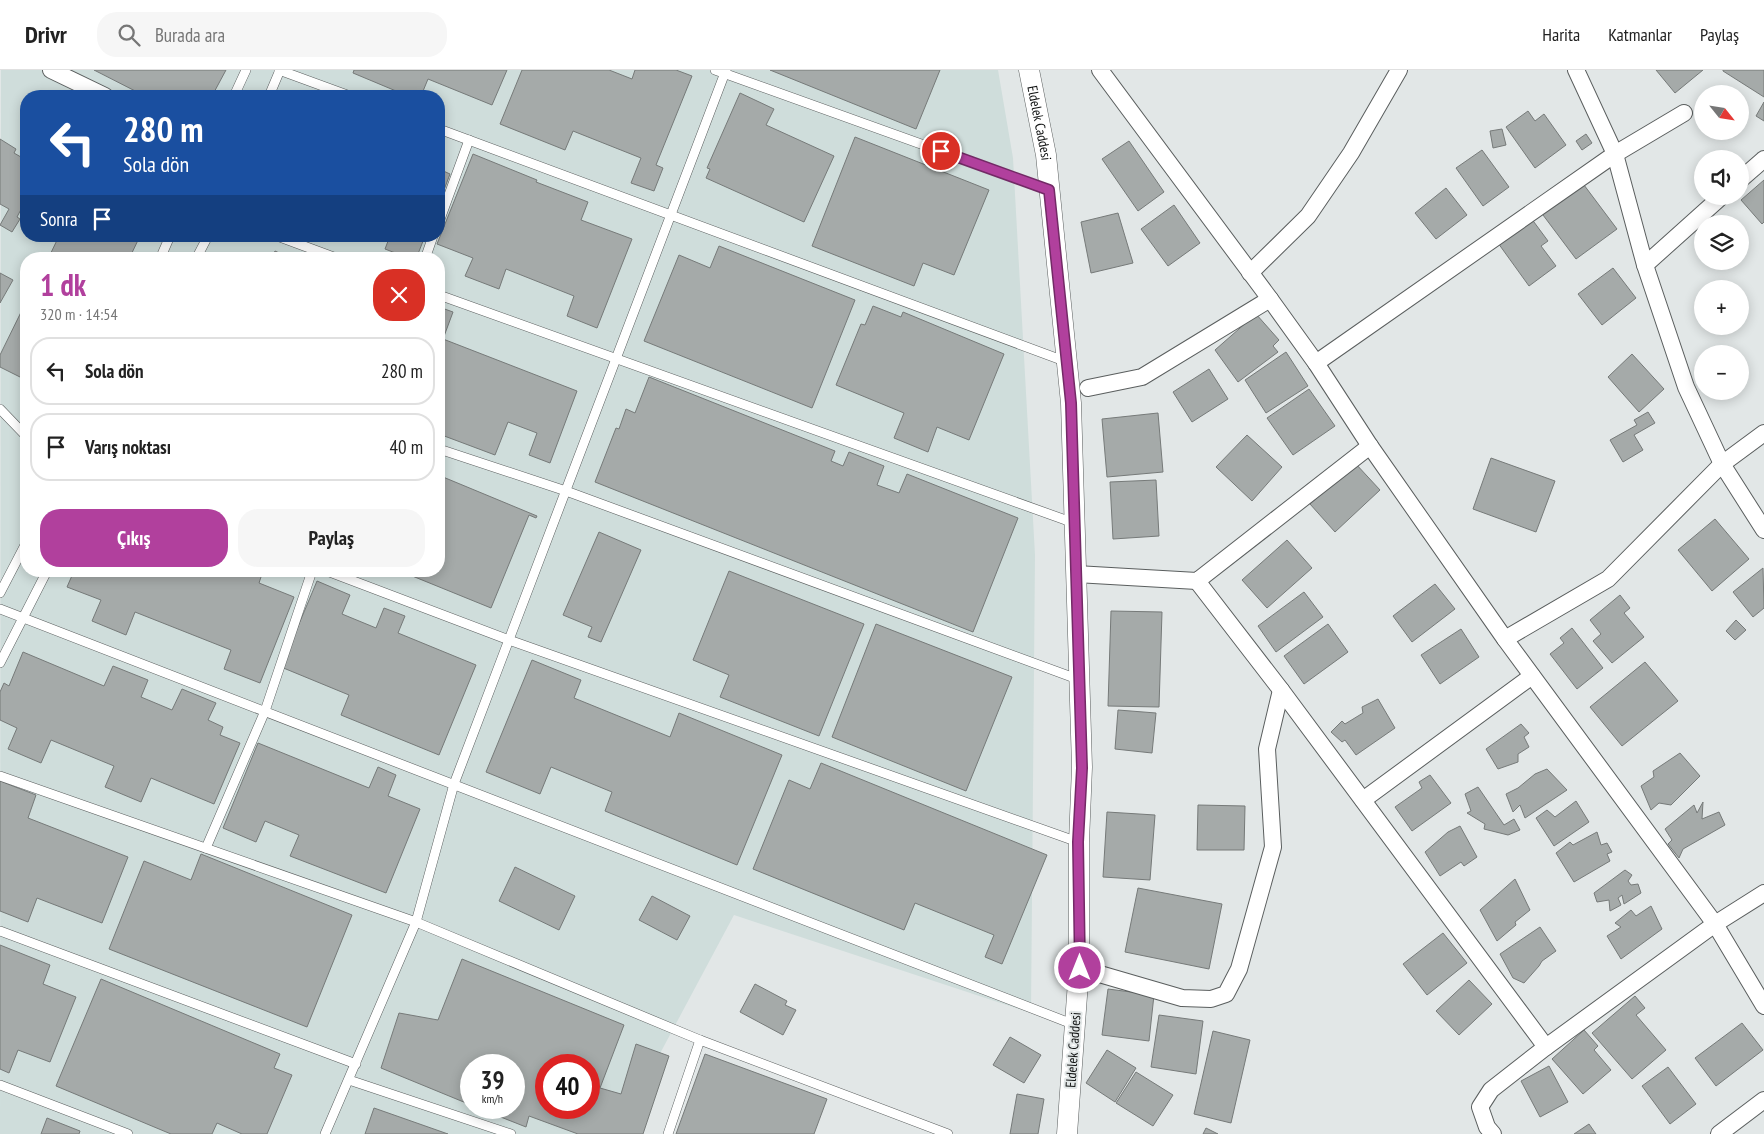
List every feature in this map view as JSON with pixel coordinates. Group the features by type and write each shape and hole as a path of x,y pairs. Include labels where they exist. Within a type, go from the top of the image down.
{"street":[{"path":"51,70 93,90"},
{"name":"Eldelek Caddesi","path":"1029,70 1046,156 1071,403 1082,768 1078,842 1080,968 1071,1132"},
{"path":"1100,70 1270,299 1505,639 1715,924 1764,1006"},
{"path":"1250,272 1308,216 1351,153 1399,70"},
{"path":"1576,70 1615,154 1645,265 1686,388 1722,464 1764,530"},
{"path":"1316,363 1615,154 1684,113"},
{"path":"1749,172 1764,159"},
{"path":"1645,265 1712,205"},
{"path":"1088,388 1142,377 1270,299"},
{"path":"1505,639 1608,578 1722,464 1764,433"},
{"path":"1076,574 1197,581 1370,446"},
{"path":"1197,581 1281,690 1546,1047"},
{"path":"1363,800 1532,676"},
{"path":"1080,968 1182,998 1211,1000 1226,994 1239,969 1274,847 1267,749 1281,690"},
{"path":"1493,1134 1487,1128 1480,1107 1491,1090 1546,1047 1715,924 1764,893"},
{"path":"1719,1134 1764,1100"}],"lane":[{"path":"237,90 246,70"},
{"path":"272,90 280,70 334,90"},
{"path":"715,70 1049,190"},
{"path":"325,1134 416,922 454,784 725,72"},
{"path":"445,131 1067,362"},
{"path":"445,206 469,140"},
{"path":"293,242 320,252"},
{"path":"445,297 1074,523"},
{"path":"0,410 20,430"},
{"path":"445,450 566,491 1080,680"},
{"path":"0,594 20,555"},
{"path":"0,663 44,577"},
{"path":"206,848 265,711 310,577"},
{"path":"343,577 509,640 1078,842"},
{"path":"0,609 1076,1025"},
{"path":"0,776 416,922 700,1040 948,1134"},
{"path":"0,931 356,1064"},
{"path":"668,1134 700,1040"},
{"path":"349,1080 511,1134"},
{"path":"0,1085 128,1134"}],"shaded area":[{"path":"1,70 998,70 1013,158 1035,555 1031,1013 734,915 617,1134 0,1134"}],"building":[{"path":"94,70 226,70 215,90 133,90"},
{"path":"354,70 507,70 492,105 428,79 423,90 394,90 353,73"},
{"path":"522,70 609,70 632,79 635,70 676,70 692,76 656,165 663,168 654,191 631,183 641,158 573,131 565,150 500,124"},
{"path":"770,70 940,70 916,129"},
{"path":"1656,70 1703,70 1675,93"},
{"path":"1764,70 1764,97 1749,87 1749,85 1745,85 1723,71"},
{"path":"740,93 774,109 766,125 834,156 804,222 706,178 710,169 707,168"},
{"path":"1764,102 1764,121 1756,116"},
{"path":"1528,111 1535,121 1544,114 1566,145 1535,168 1506,127"},
{"path":"1502,129 1506,145 1493,148 1490,131"},
{"path":"1586,134 1592,143 1582,150 1576,141"},
{"path":"855,137 989,190 954,275 923,263 914,286 812,246"},
{"path":"0,139 16,149 14,153 20,156 20,211 17,217 20,219 12,232 0,225 9,209 0,204"},
{"path":"1129,141 1164,192 1138,211 1102,159"},
{"path":"1482,150 1509,187 1483,206 1456,168"},
{"path":"473,154 537,180 536,182 588,202 581,220 632,239 597,328 567,316 574,296 506,269 499,289 465,276 473,258 437,244 438,242 445,242 445,224"},
{"path":"445,172 450,174 445,187"},
{"path":"1764,180 1764,222 1762,224 1745,205 1749,205 1749,193"},
{"path":"1581,181 1617,229 1576,259 1540,211"},
{"path":"1446,188 1467,215 1436,239 1415,213"},
{"path":"1174,205 1200,243 1168,266 1141,229"},
{"path":"1118,213 1133,263 1091,273 1081,222"},
{"path":"1531,218 1548,241 1541,246 1556,266 1529,286 1498,243"},
{"path":"56,242 137,242 132,252 51,252"},
{"path":"388,242 423,242 419,252 393,252 385,249"},
{"path":"719,246 855,300 812,408 644,341 679,255 710,268"},
{"path":"1613,268 1636,298 1602,325 1578,294"},
{"path":"0,273 13,280 0,303"},
{"path":"873,306 901,317 903,312 1004,354 969,440 937,427 928,452 894,438 904,413 836,385 861,324 865,325"},
{"path":"445,309 453,312 445,334"},
{"path":"20,314 20,377 0,367 0,355"},
{"path":"1256,314 1279,340 1273,346 1278,352 1238,382 1215,350"},
{"path":"445,340 577,391 550,463 529,455 537,433 508,422 495,455 445,436"},
{"path":"1286,352 1308,386 1266,413 1245,380"},
{"path":"1632,354 1664,389 1639,412 1608,377"},
{"path":"1209,369 1228,399 1192,422 1173,392"},
{"path":"649,377 835,451 831,461 843,466 849,452 884,466 877,485 899,493 907,474 1018,518 973,632 595,482 616,428 619,429 626,409 635,413"},
{"path":"1309,389 1335,426 1293,455 1267,418"},
{"path":"1648,412 1655,423 1634,435 1643,450 1623,462 1610,440 1637,425 1634,420"},
{"path":"1158,413 1163,472 1107,477 1102,419"},
{"path":"1247,435 1282,467 1252,501 1216,467"},
{"path":"1491,458 1555,481 1536,532 1473,509"},
{"path":"1355,463 1380,490 1335,532 1310,504"},
{"path":"445,478 537,516 536,518 529,515 491,608 415,577 445,577"},
{"path":"1156,480 1159,536 1113,539 1110,482"},
{"path":"1715,519 1749,559 1712,591 1678,550"},
{"path":"599,532 641,550 601,642 588,637 592,627 563,615"},
{"path":"1287,540 1312,568 1267,608 1242,580"},
{"path":"1763,568 1764,608 1753,617 1733,592"},
{"path":"729,571 864,624 819,736 720,697 729,675 693,660"},
{"path":"71,577 261,577 259,583 294,597 260,683 224,669 231,650 135,612 126,635 92,621 101,600 67,587"},
{"path":"317,581 350,595 342,614 376,628 384,608 405,616 398,633 476,665 439,755 341,715 349,695 281,667"},
{"path":"1435,584 1455,609 1412,642 1393,616"},
{"path":"1304,592 1323,617 1276,652 1258,626"},
{"path":"1620,595 1630,608 1624,613 1644,637 1612,663 1593,641 1601,634 1590,620"},
{"path":"1111,611 1162,612 1159,707 1108,706"},
{"path":"1736,620 1746,630 1735,640 1726,631"},
{"path":"876,624 1012,677 966,791 832,737"},
{"path":"1328,624 1348,652 1304,684 1284,656"},
{"path":"1572,628 1603,668 1577,689 1550,654 1564,643 1560,638"},
{"path":"1461,629 1479,657 1440,684 1421,655"},
{"path":"23,652 104,686 113,666 148,680 141,697 172,710 182,689 216,703 208,720 223,727 220,735 240,743 214,804 151,778 141,802 105,787 114,766 51,740 41,763 8,749 17,728 0,720 0,692 4,683 9,686"},
{"path":"532,660 581,680 574,698 670,737 679,713 782,755 737,865 605,811 612,792 551,767 540,794 486,772"},
{"path":"1645,662 1678,701 1622,746 1590,707"},
{"path":"1378,699 1395,728 1356,755 1345,740 1342,742 1331,732 1342,721 1345,724 1363,713 1362,707"},
{"path":"1118,710 1156,713 1152,753 1115,749"},
{"path":"1521,724 1529,733 1524,737 1529,747 1518,754 1518,762 1498,769 1486,749"},
{"path":"258,743 369,788 378,767 396,775 388,796 420,809 386,893 290,856 299,835 265,821 256,842 223,828"},
{"path":"1680,753 1700,776 1671,805 1659,803 1651,810 1641,786 1654,777 1653,771"},
{"path":"821,763 1047,855 1002,964 985,957 994,935 915,903 904,930 753,869 789,780 810,789"},
{"path":"1547,769 1567,790 1525,818 1520,805 1513,812 1506,794 1518,788 1535,774"},
{"path":"1430,775 1451,803 1412,831 1395,807 1422,788 1419,782"},
{"path":"0,781 36,795 28,818 128,857 102,923 37,898 28,922 0,911"},
{"path":"1478,787 1504,825 1514,819 1520,830 1508,835 1484,829 1485,824 1467,813 1471,811 1465,794"},
{"path":"1576,801 1589,822 1554,846 1536,818 1547,810 1555,817"},
{"path":"1703,802 1702,819 1719,812 1725,825 1683,849 1679,858 1668,844 1672,840 1665,829 1694,805 1697,813"},
{"path":"1198,805 1245,806 1244,850 1197,850"},
{"path":"1107,812 1155,815 1150,880 1103,877"},
{"path":"1460,826 1477,857 1464,866 1461,862 1440,876 1425,852 1448,832"},
{"path":"1597,832 1601,845 1607,843 1612,852 1607,854 1610,861 1574,882 1556,853 1570,842 1573,845"},
{"path":"201,854 352,915 307,1027 109,949 144,861 191,880"},
{"path":"515,867 575,896 559,930 499,901"},
{"path":"1625,870 1632,875 1628,881 1631,885 1638,884 1641,893 1624,904 1622,895 1618,898 1621,905 1610,911 1609,900 1597,902 1594,893"},
{"path":"1515,879 1530,910 1515,922 1516,925 1497,941 1480,910"},
{"path":"1138,888 1222,904 1209,969 1125,952"},
{"path":"652,896 690,916 677,940 639,920"},
{"path":"1651,906 1662,929 1621,959 1607,936 1621,927 1615,923 1631,910 1636,916"},
{"path":"1540,927 1556,951 1542,961 1524,983 1513,978 1500,954"},
{"path":"1443,933 1467,963 1427,995 1403,964"},
{"path":"0,945 50,965 43,984 76,997 50,1062 18,1050 9,1073 0,1069"},
{"path":"462,959 624,1025 600,1088 600,1054 535,1054 535,1118 529,1116 526,1127 506,1119 525,1119 525,1054 460,1054 460,1100 381,1068 399,1013 438,1020"},
{"path":"101,979 280,1054 274,1068 292,1075 267,1134 242,1134 217,1123 212,1134 171,1134 56,1086"},
{"path":"1469,980 1492,1004 1459,1035 1436,1011"},
{"path":"755,984 787,1001 785,1005 796,1010 783,1035 740,1012"},
{"path":"1108,989 1154,995 1149,1041 1102,1035"},
{"path":"1635,996 1645,1008 1636,1015 1666,1050 1632,1079 1592,1033"},
{"path":"1159,1015 1203,1021 1196,1074 1151,1067"},
{"path":"1742,1023 1763,1050 1716,1086 1695,1058"},
{"path":"1584,1030 1598,1046 1594,1050 1611,1070 1583,1094 1552,1059"},
{"path":"1213,1031 1250,1040 1231,1123 1194,1114"},
{"path":"1010,1037 1041,1055 1024,1083 993,1065"},
{"path":"636,1044 669,1056 643,1134 578,1134 537,1119 600,1119 600,1088 621,1094"},
{"path":"1107,1050 1136,1068 1115,1102 1086,1083"},
{"path":"705,1054 827,1099 814,1134 676,1134"},
{"path":"1549,1066 1568,1102 1540,1117 1521,1081"},
{"path":"1668,1067 1696,1104 1670,1124 1642,1086"},
{"path":"1136,1072 1173,1095 1153,1126 1116,1103"},
{"path":"1017,1094 1044,1099 1038,1134 1010,1134"},
{"path":"374,1108 448,1134 365,1134"},
{"path":"47,1118 80,1131 79,1134 41,1134"},
{"path":"1589,1124 1596,1134 1574,1134"},
{"path":"1206,1128 1218,1134 1203,1134"}],"route":[{"path":"941,151 1049,190 1071,403 1082,768 1078,842 1080,968"}]}
